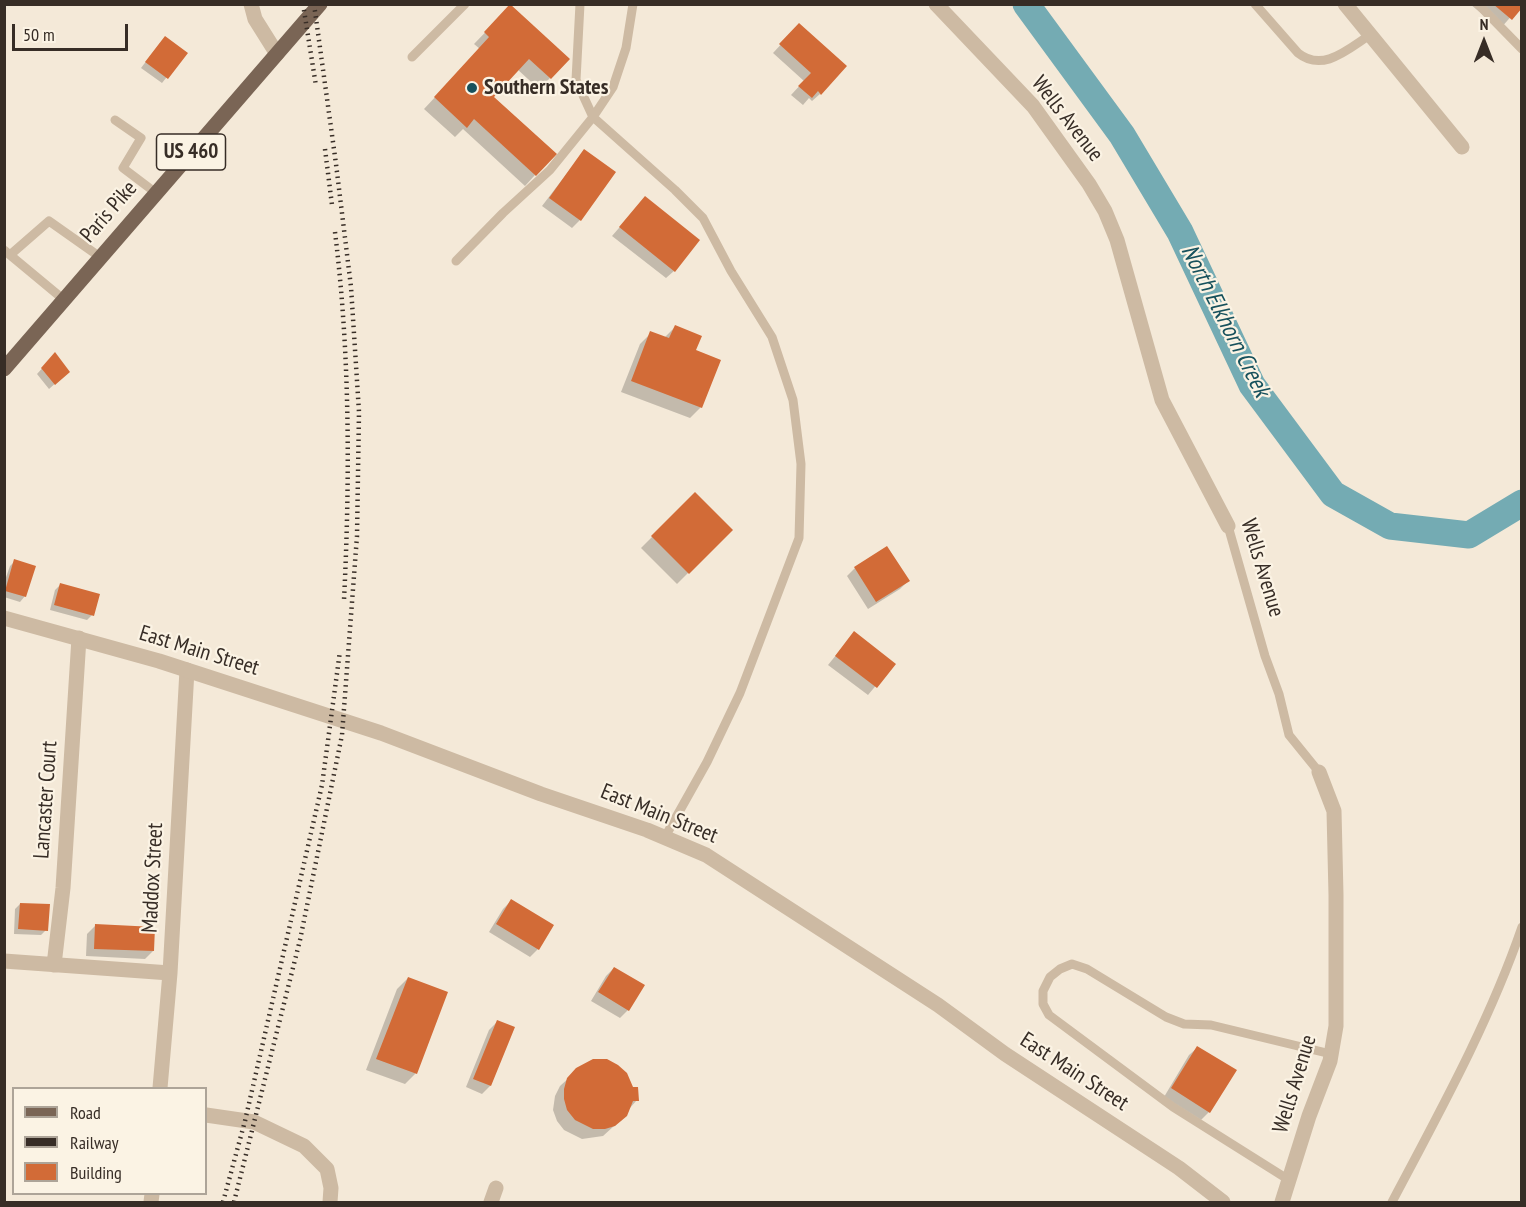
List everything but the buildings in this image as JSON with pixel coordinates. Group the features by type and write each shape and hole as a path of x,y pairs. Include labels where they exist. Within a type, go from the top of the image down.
{"main road":[{"name":"Paris Pike","path":"4,369 320,4"}],"street":[{"path":"252,4 255,19 277,54"},
{"name":"Wells Avenue","path":"936,4 1033,106 1089,184 1105,211 1117,240 1162,400 1228,526"},
{"path":"1345,4 1462,147"},
{"name":"East Main Street","path":"4,618 187,670 381,733 541,794 607,815 706,855 938,1005 1005,1054 1179,1168 1222,1203"},
{"name":"Lancaster Court","path":"54,965 63,888 80,639"},
{"name":"Maddox Street","path":"160,1087 170,973 187,670"},
{"name":"Wells Avenue","path":"1281,1203 1309,1116 1323,1083 1336,1026 1334,811 1319,772"},
{"path":"4,961 170,973"},
{"path":"207,1115 254,1122 304,1146 327,1169 331,1188 330,1203"}],"lane":[{"path":"412,57 465,4"},
{"path":"580,4 576,80 593,117 703,218 731,271 772,337 793,400 801,464 799,538 740,693 707,762 665,837"},
{"path":"456,261 502,213 550,170 593,117 613,87 626,48 633,4"},
{"path":"1255,4 1298,53 1305,59 1315,62 1328,61 1370,35"},
{"path":"1478,4 1521,49"},
{"path":"115,120 141,138 123,168 156,193"},
{"path":"63,299 7,253 49,221 100,257"},
{"name":"Wells Avenue","path":"1228,526 1245,589 1279,694 1289,735 1319,772"},
{"path":"1392,1203 1463,1068 1511,958 1521,927"},
{"path":"1289,1180 1173,1107 1049,1016 1043,1004 1043,991 1050,977 1060,969 1072,964 1087,969 1166,1017 1184,1024 1211,1025 1244,1035 1331,1054"}],"waterway":[{"name":"North Elkhorn Creek","path":"1026,4 1122,135 1180,232 1252,385 1333,494 1390,526 1469,535 1522,503"}],"railway":[{"path":"303,4 316,86"},
{"path":"234,1202 300,940 342,735 357,536 359,412 351,287 314,4"},
{"path":"325,149 332,205"},
{"path":"335,232 346,370 347,508 344,600"},
{"path":"223,1202 245,1121 322,785 340,651"}],"place":[{"name":"Southern States","path":"472,88"}]}
